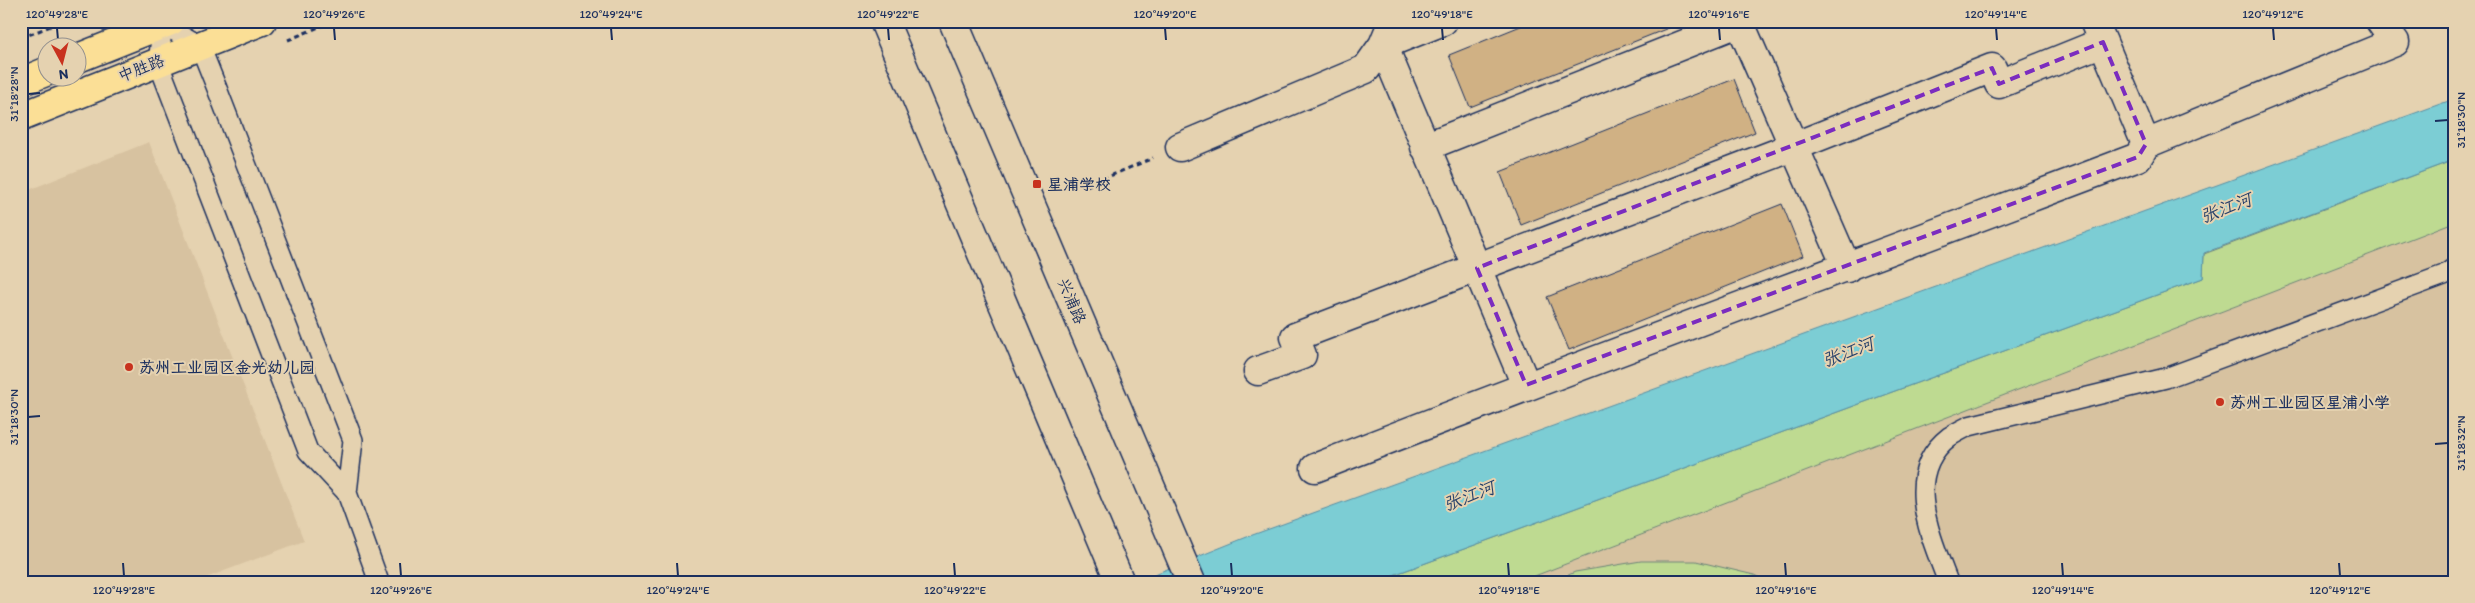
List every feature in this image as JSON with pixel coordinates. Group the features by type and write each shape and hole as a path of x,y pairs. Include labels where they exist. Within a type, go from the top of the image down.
{"main road":[{"name":"中胜路","path":"21,116 262,21"},
{"name":"中胜路","path":"88,54 167,23"},
{"path":"21,82 38,75"}],"street":[{"path":"884,21 1118,575"},
{"name":"兴浦路","path":"953,21 1190,582"},
{"path":"1180,147 1366,69 1388,33 1443,21"},
{"path":"1315,468 1526,385 1847,268 2138,157 2146,144 2395,42 2380,21"},
{"path":"1426,147 1740,22 1847,268"},
{"path":"1258,371 1302,355 1295,337 1793,147 1992,68 1999,84 2099,32 2146,144"},
{"path":"1388,33 1426,147 1526,385"}],"lane":[{"path":"347,493 353,440 200,46 167,23 158,62 308,452 347,493 379,582"},
{"path":"1948,582 1926,525 1922,489 1932,455 1949,437 1969,426 2166,378 2444,275 2454,268"}],"path":[{"path":"21,38 63,21"},
{"path":"1086,186 1180,147"}],"highlighted area":[{"path":"2103,42 2146,144 2138,157 1526,385 1477,268 1992,68 1999,84"}],"shaded area":[{"name":"苏州工业园区金光幼儿园","path":"149,142 304,541 195,582 21,582 21,193"},
{"name":"苏州工业园区星浦小学","path":"2454,222 2454,582 1519,582"}],"green space":[{"path":"2454,160 2454,222 1519,582 1374,582 2203,278 2204,254"},
{"path":"1641,561 1696,561 1754,575 1768,582 1553,582 1575,572"}],"water":[{"name":"张江河","path":"2454,99 2454,160 2204,253 2203,278 1374,582 1135,582 1247,537"}],"building":[{"path":"1533,21 1686,21 1470,107 1449,55"},
{"path":"1734,79 1755,132 1521,225 1500,172"},
{"path":"1782,204 1803,256 1569,350 1547,297"}],"place":[{"name":"星浦学校","path":"1037,184"},
{"name":"苏州工业园区金光幼儿园","path":"129,367"},
{"name":"苏州工业园区星浦小学","path":"2220,402"}]}
